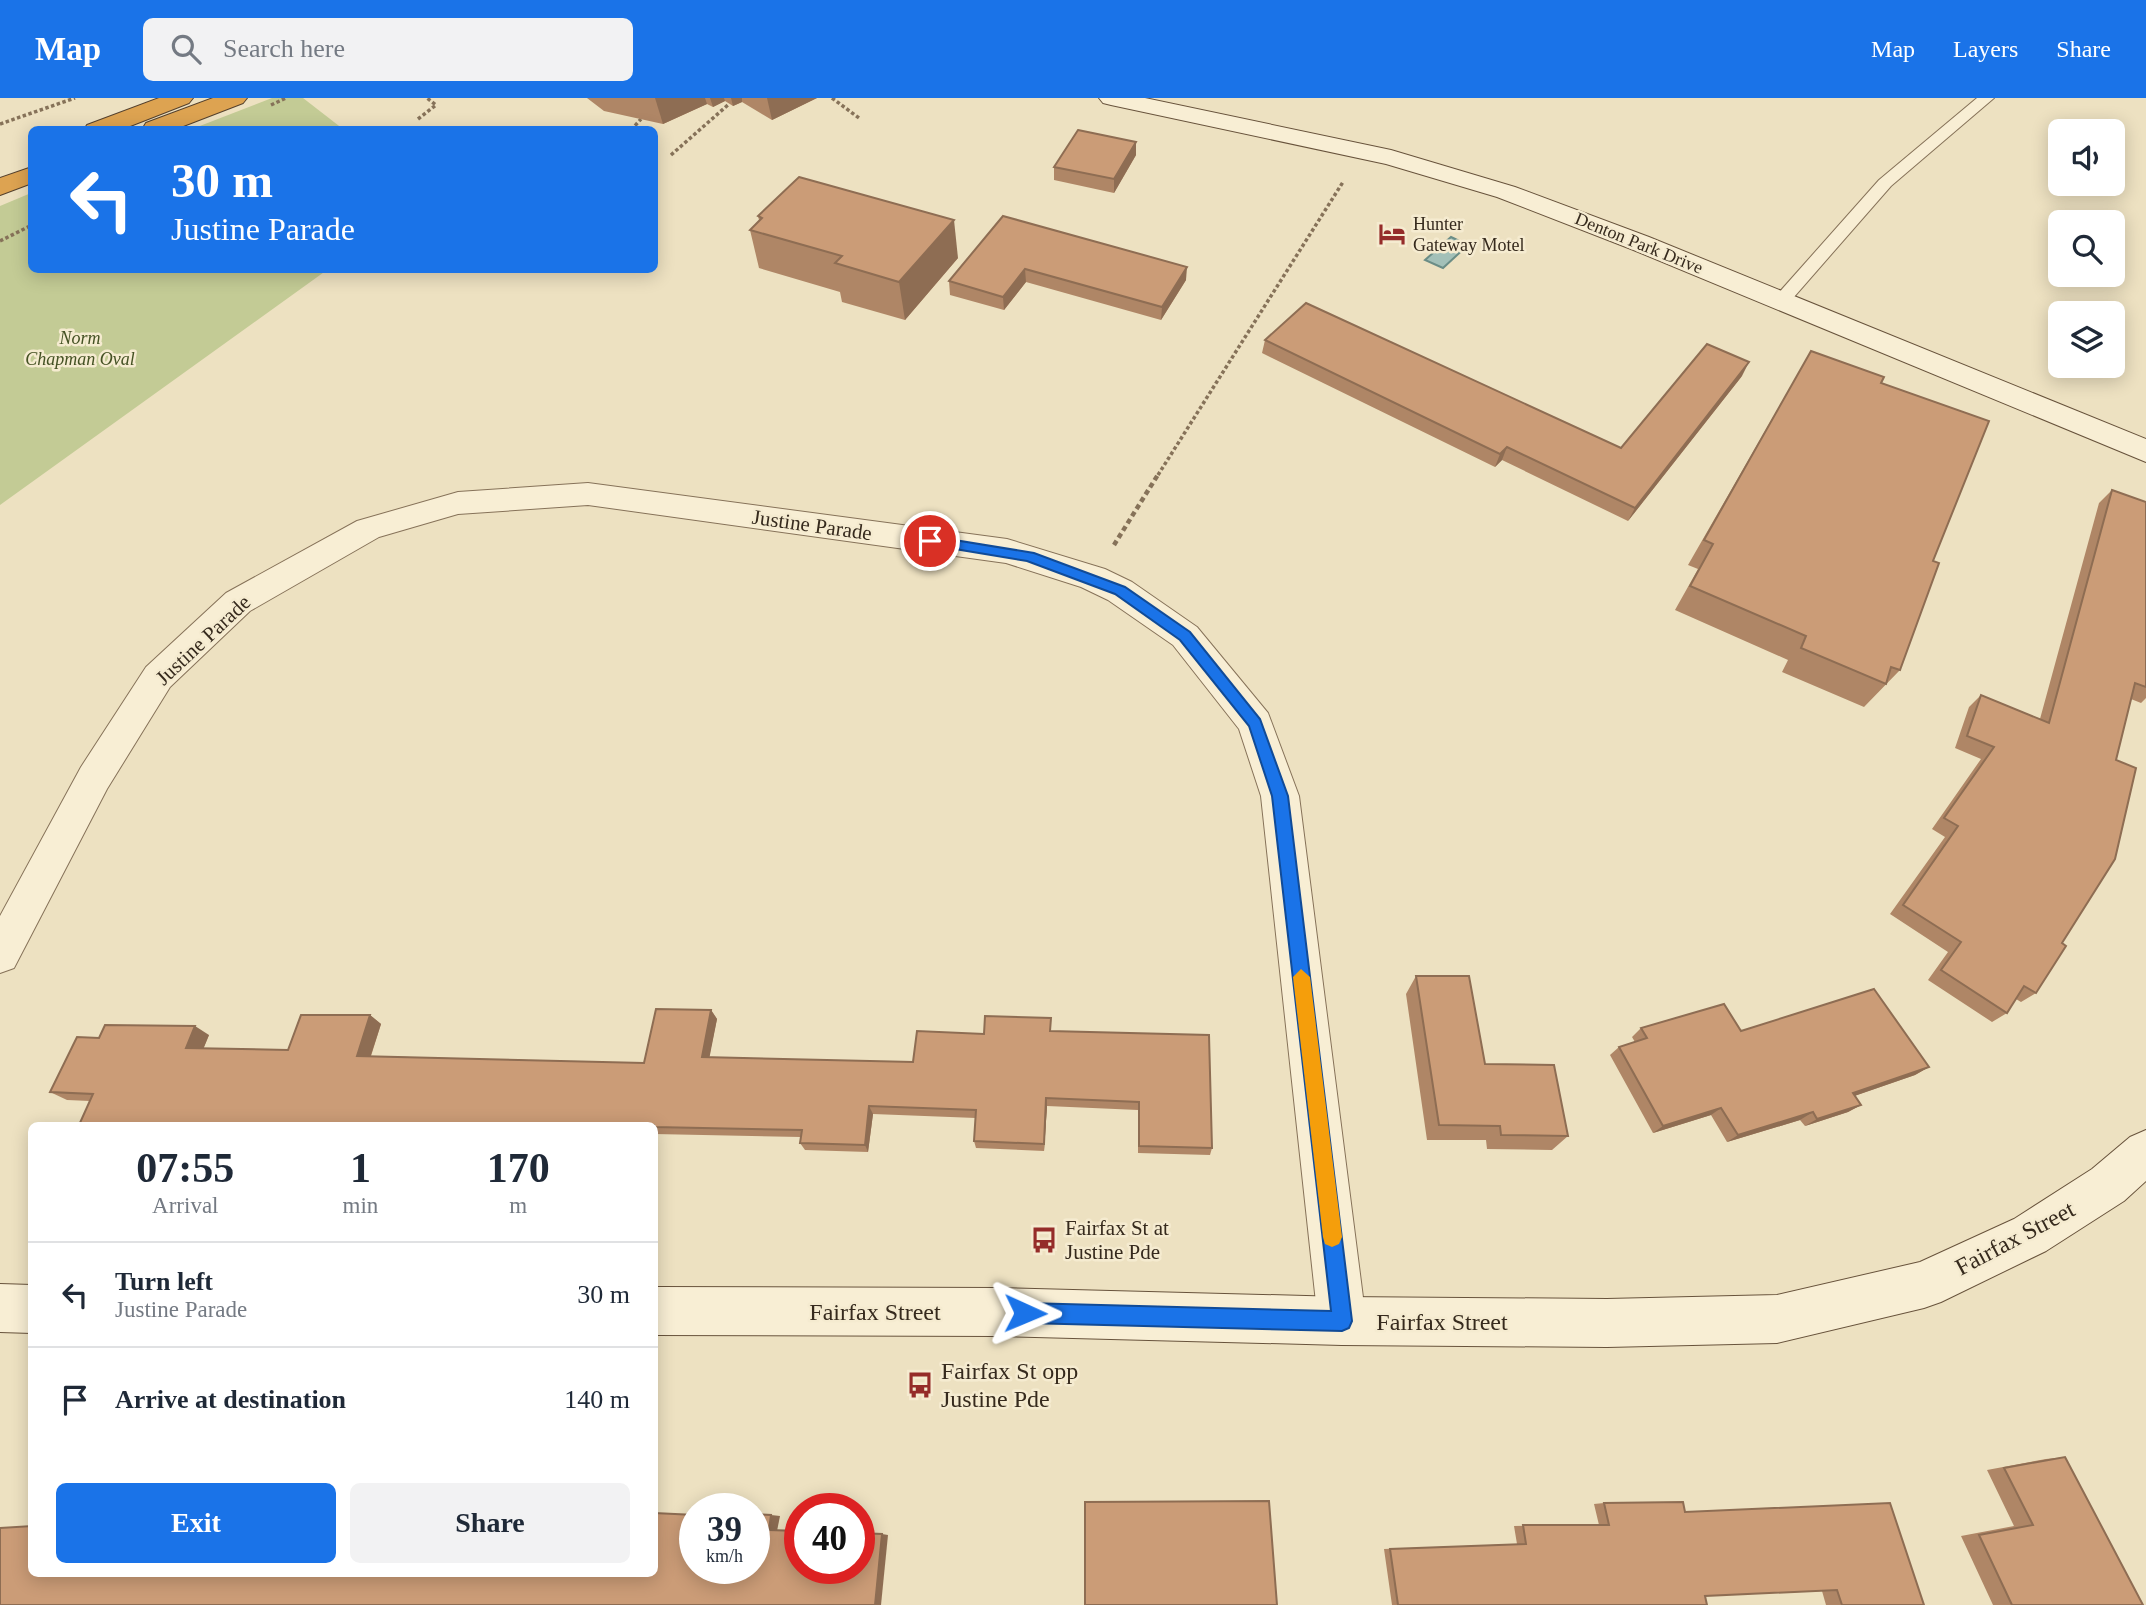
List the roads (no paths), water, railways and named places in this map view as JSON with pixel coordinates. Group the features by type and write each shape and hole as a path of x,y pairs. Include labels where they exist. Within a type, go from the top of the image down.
{"highway":[{"path":"107,126 181,98"},
{"path":"162,126 235,98"},
{"path":"0,165 28,154"},
{"path":"0,187 28,176"}],"street":[{"name":"Denton Park Drive","path":"1118,99 1391,158 1506,192 1781,301 2146,451"},
{"name":"Justine Parade","path":"0,955 94,778 158,677 238,603 368,529 458,503 588,494 1007,551 1093,578 1120,591 1185,636 1255,723 1280,796 1342,1321"},
{"name":"Fairfax Street","path":"658,1311 998,1312 1342,1321 1607,1323 1777,1319 1924,1285 2030,1235 2108,1185 2146,1152"},
{"path":"0,1308 28,1309"}],"lane":[{"path":"1781,301 1885,183 1986,98"}],"water":[{"path":"1451,237 1468,245 1443,268 1425,260"}],"place":[{"name":"Hunter Gateway Motel","path":"1392,234"},
{"name":"Fairfax St at Justine Pde","path":"1044,1240"},
{"name":"Fairfax St opp Justine Pde","path":"920,1385"}],"park label":[{"name":"Norm Chapman Oval","path":"80,348"}]}
